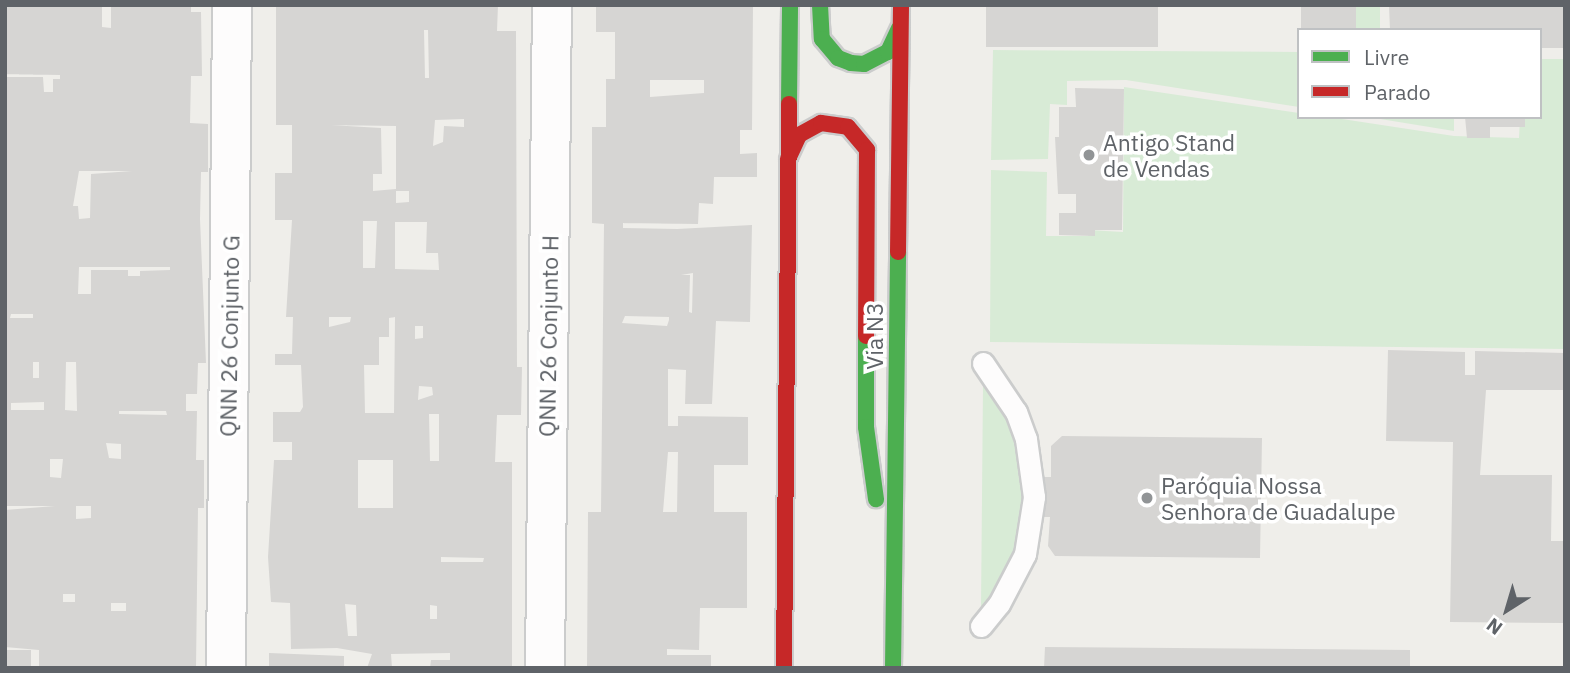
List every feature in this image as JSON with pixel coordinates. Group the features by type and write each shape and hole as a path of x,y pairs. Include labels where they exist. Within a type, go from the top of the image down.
{"main road":[{"path":"784,668 790,5"},
{"path":"820,5 822,38 838,58 851,63 877,59 888,51 899,28"},
{"name":"Via N3","path":"893,668 901,5"},
{"path":"788,159 799,135 821,123 848,127 867,150 866,427 894,629"}],"street":[{"name":"QNN 26 Conjunto G","path":"226,668 232,5"},
{"name":"QNN 26 Conjunto H","path":"545,668 552,5"}],"lane":[{"path":"981,626 999,604 1021,562 1034,497 1019,421 983,363"}],"green space":[{"path":"1349,5 1380,5 1380,28 1349,28"},
{"path":"993,50 1297,52 1297,107 1126,80 1067,81 1067,105 1050,104 1048,159 991,160"},
{"path":"1542,59 1565,59 1565,349 990,342 991,170 1047,172 1046,236 1088,236 1088,230 1123,232 1124,87 1297,113 1297,119 1342,119 1454,136 1519,138 1520,119 1542,119"},
{"path":"1380,119 1454,119 1454,131"},
{"path":"983,384 1011,417 1025,462 1022,536 994,593 981,608"}],"building":[{"path":"5,5 102,5 102,27 111,28 111,5 191,5 191,12 201,12 202,76 191,76 190,123 208,124 208,172 201,172 200,219 206,363 198,363 197,394 186,394 186,411 197,411 196,460 204,460 204,508 198,508 196,668 39,668 39,650 5,647 5,510 55,506 5,506 5,77 43,77 44,92 53,92 53,79 60,79 60,75 5,74","holes":["79,171 132,171 91,174 90,218 79,219 78,206 73,206","79,267 170,267 170,270 140,271 140,276 128,276 128,270 91,270 91,294 78,294","11,314 33,314 33,318 10,318","33,362 39,362 39,378 33,378","66,362 76,362 77,411 65,410","44,402 44,410 11,410 11,403","119,411 166,411 167,415 119,414","106,443 121,444 121,459 109,458","50,459 63,459 61,478 50,477","76,506 91,506 91,518 76,519","63,594 75,594 75,602 63,602","111,603 126,603 126,611 111,611"]},
{"path":"276,5 498,5 497,31 516,31 517,367 522,367 521,415 497,415 495,462 512,462 512,668 430,668 431,660 450,660 450,653 391,654 392,668 367,668 372,654 337,648 291,649 290,603 271,602 268,557 274,460 292,460 292,442 273,442 273,412 300,412 303,407 301,365 275,365 275,354 292,354 293,317 286,317 292,220 275,220 275,173 292,173 292,125 276,125","holes":["424,30 428,30 429,78 425,78","464,119 464,127 444,126 443,142 433,146 435,120","330,125 396,126 396,189 373,191 373,174 382,174 381,128","396,191 409,191 409,202 396,203","363,221 377,221 375,268 363,268","395,222 427,222 426,253 438,253 439,270 395,269","329,317 351,317 350,322 329,327","395,317 394,413 365,413 364,365 379,365 379,337 389,337 389,318","415,326 423,326 423,338 415,339","419,386 432,387 433,395 418,400","429,414 439,414 439,461 430,461","358,460 393,460 393,508 358,508","441,557 484,558 483,562 441,562","345,604 356,605 357,636 348,636","430,605 437,606 437,619 430,619"]},
{"path":"596,5 753,5 752,130 740,130 740,154 757,153 757,177 714,177 713,204 699,203 698,224 623,223 623,228 677,229 752,225 750,322 716,321 712,404 685,404 686,370 668,369 668,426 678,426 678,416 748,417 748,465 714,465 714,512 747,512 747,608 700,608 699,650 667,649 667,655 711,655 711,668 587,668 588,512 601,512 604,224 592,223 592,127 606,127 606,79 615,79 615,32 596,32","holes":["650,80 704,80 704,93 650,97","693,273 692,313 689,312 690,275 681,275","625,316 669,317 667,326 622,323","668,452 678,452 677,512 663,512"]},
{"path":"986,5 1158,5 1158,47 986,47"},
{"path":"1301,5 1356,5 1356,28 1301,28"},
{"path":"1389,5 1565,5 1565,48 1542,48 1542,28 1390,28"},
{"name":"Antigo Stand de Vendas","path":"1075,88 1124,89 1122,230 1095,230 1095,236 1059,235 1059,213 1076,213 1076,194 1058,194 1055,137 1059,137 1059,107 1076,107"},
{"path":"1465,119 1525,119 1525,127 1490,127 1490,138 1467,138"},
{"path":"1388,350 1465,352 1465,375 1475,375 1475,351 1565,353 1565,390 1486,390 1480,475 1552,475 1551,541 1565,541 1565,623 1450,622 1453,442 1386,441"},
{"name":"Paróquia Nossa Senhora de Guadalupe","path":"1062,436 1262,438 1260,558 1055,556 1048,546 1050,517 1037,517 1037,477 1051,477 1051,446"},
{"path":"1045,647 1410,650 1410,668 1044,668"},
{"path":"5,650 31,650 31,668 5,668"},
{"path":"269,653 344,656 344,668 269,668"}],"traffic: fast":[{"path":"789,104 790,5"},
{"path":"820,5 822,39 838,58 851,63 864,64 888,52 899,28"},
{"path":"893,668 898,252"},
{"path":"866,336 866,427 876,499"}],"traffic: jam":[{"path":"898,252 901,5"},
{"path":"784,668 789,104"},
{"path":"788,159 799,135 821,123 848,127 867,150 866,336"}],"place":[{"name":"Antigo Stand de Vendas","path":"1089,155"},
{"name":"Paróquia Nossa Senhora de Guadalupe","path":"1147,498"}]}
